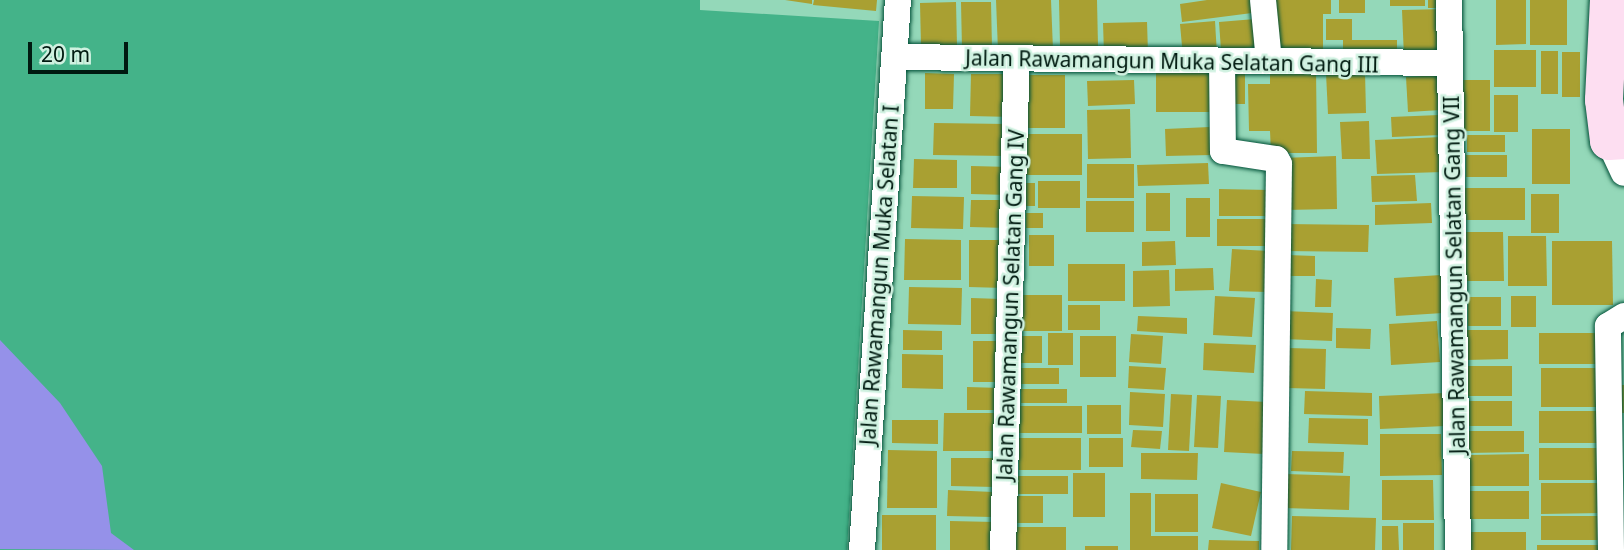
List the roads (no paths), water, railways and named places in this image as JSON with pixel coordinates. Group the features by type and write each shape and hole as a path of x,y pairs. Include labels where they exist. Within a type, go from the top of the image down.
{"street":[{"name":"Jalan Rawamangun Muka Selatan I","path":"862,550 898,0"},
{"path":"1263,0 1269,61"},
{"name":"Jalan Rawamangun Selatan Gang VII","path":"1449,0 1458,550"},
{"path":"1614,7 1604,100 1619,151"},
{"name":"Jalan Rawamangun Muka Selatan Gang III","path":"894,57 1450,63"},
{"name":"Jalan Rawamangun Selatan Gang IV","path":"1003,550 1017,60"},
{"path":"1222,61 1223,151 1276,159 1279,164 1274,550"},
{"path":"1611,550 1608,326 1624,316"}]}
